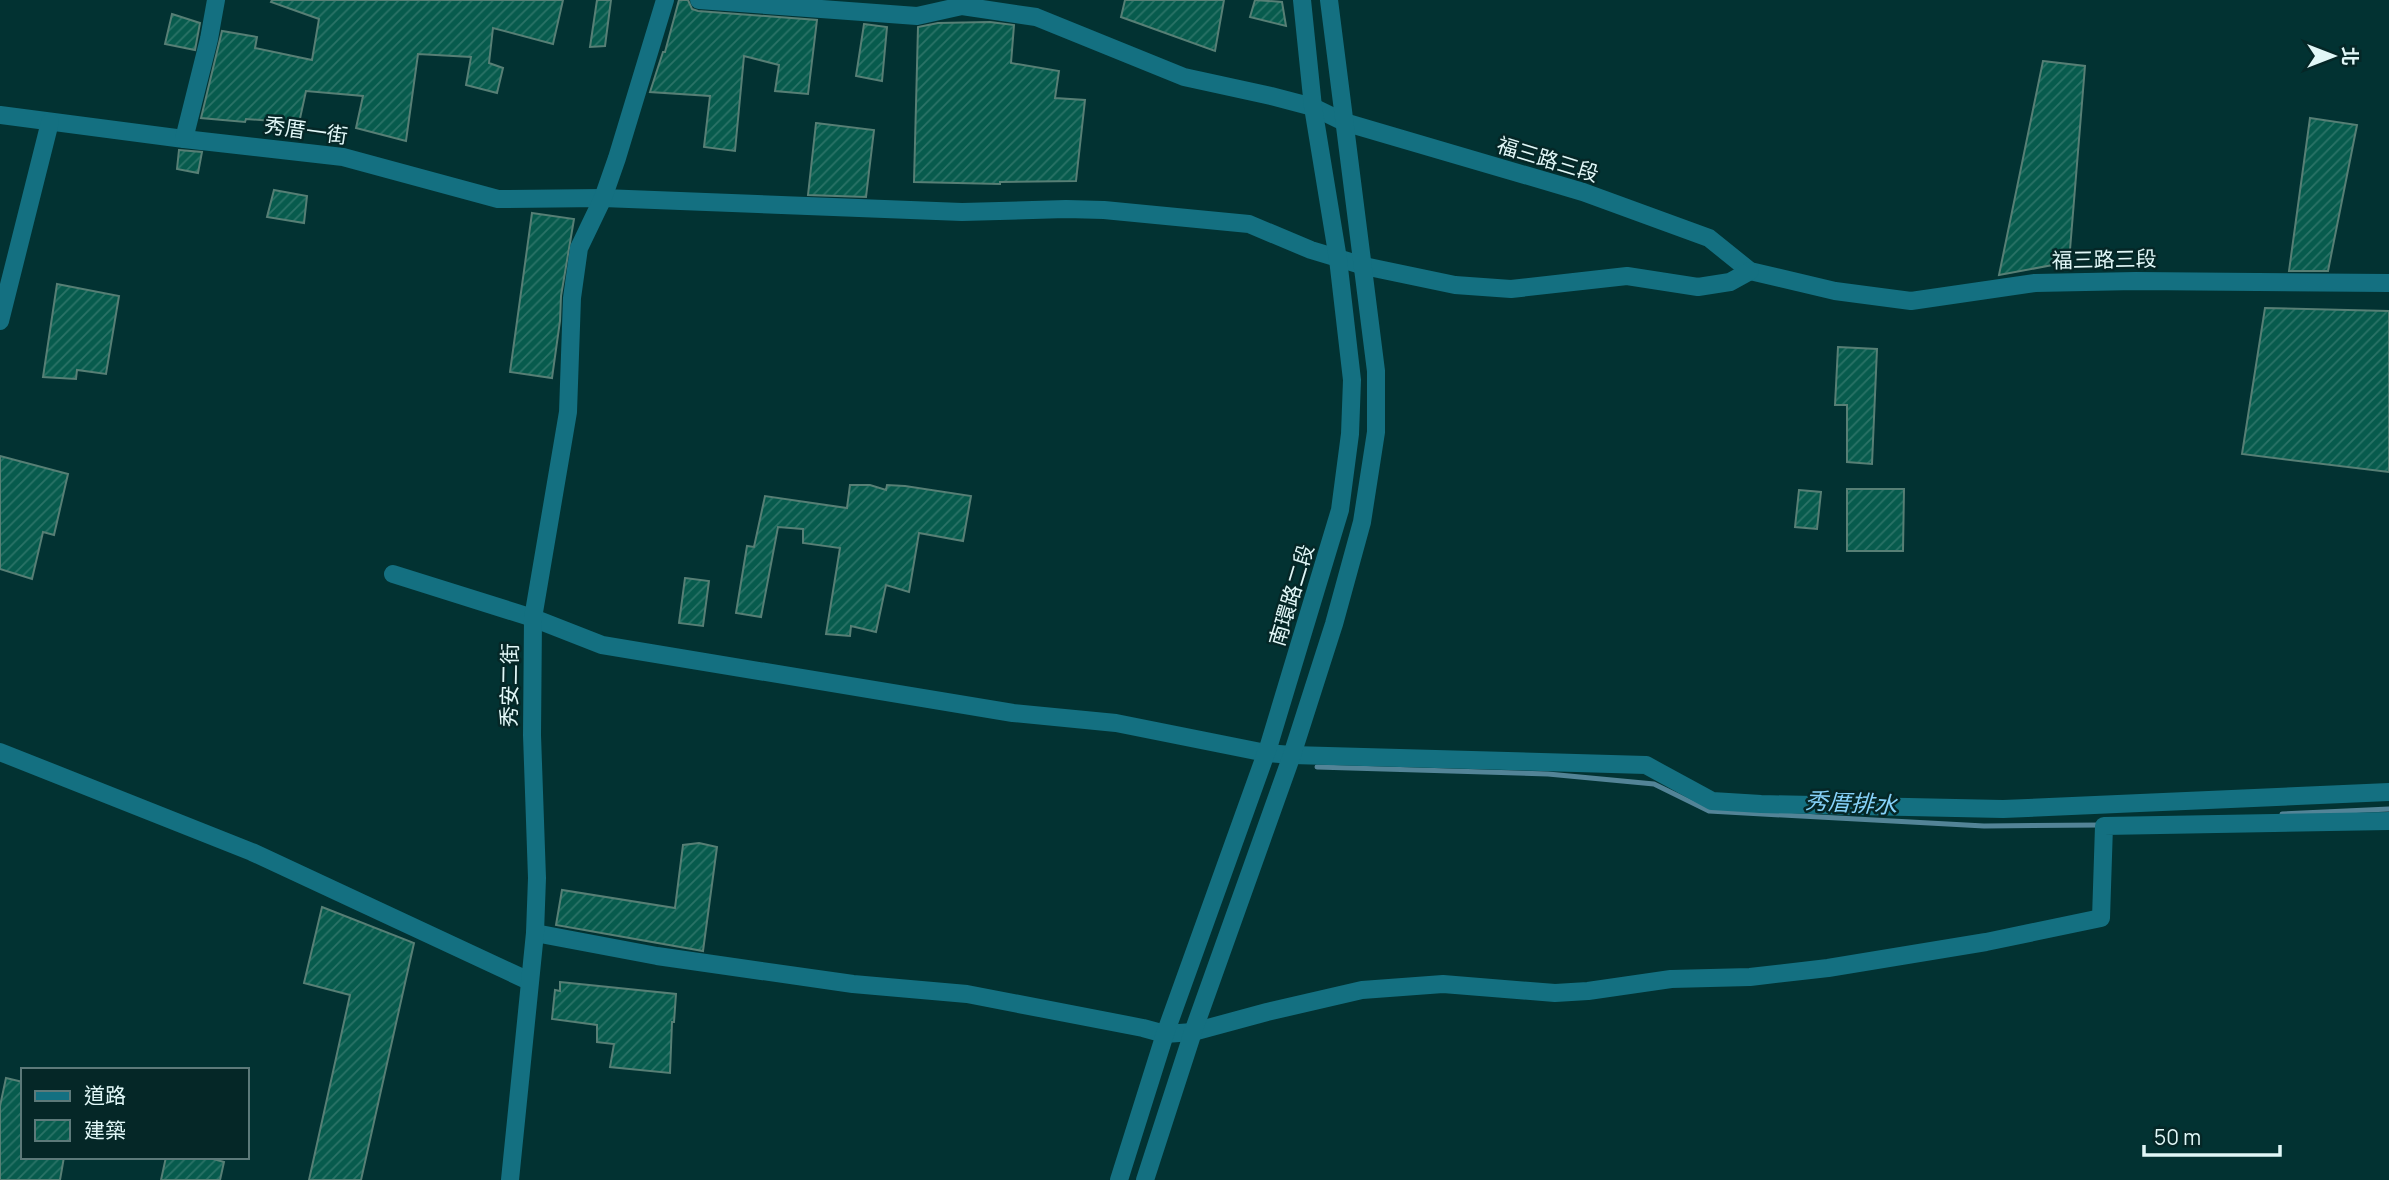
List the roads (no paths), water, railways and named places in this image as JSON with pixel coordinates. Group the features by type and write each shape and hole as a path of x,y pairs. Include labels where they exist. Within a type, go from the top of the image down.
{"street":[{"path":"184,139 216,0"},
{"name":"秀安二街","path":"510,1180 535,933 537,878 531,735 533,618 568,412 572,298 579,248 603,198 617,158 665,0"},
{"name":"福三路三段","path":"699,0 917,16 962,3 1036,17 1184,77 1313,107 1344,122 1583,192 1709,238 1750,271 1835,291 1911,302 2035,283 2389,283"},
{"name":"南環路二段","path":"1119,1180 1166,1034 1266,752 1340,510 1350,435 1352,380 1338,259 1313,107 1302,0"},
{"path":"1144,1180 1193,1032 1292,755 1334,624 1362,522 1376,432 1376,371 1329,0"},
{"name":"秀厝一街","path":"0,115 343,156 498,199 603,198 962,212 1104,210 1249,224 1338,259 1455,285 1511,289 1627,276 1698,287 1730,282 1750,271"},
{"path":"0,321 50,122"},
{"path":"393,574 533,618 602,645 1013,713 1116,723 1292,755 1646,765 1712,801 2003,809 2389,792"},
{"path":"0,752 252,852 529,981"},
{"path":"2215,799 2218,824"},
{"path":"535,933 657,956 853,984 967,994 1166,1034 1193,1032 1362,990 1443,984 1555,993 1588,991 1671,979 1750,976 1828,968 1986,942 2101,918 2104,826 2389,821"}],"waterway":[{"name":"秀厝排水","path":"1317,767 1548,774 1654,784 1709,811 1984,826 2101,825"},
{"name":"秀厝排水","path":"2282,814 2389,809"}]}
